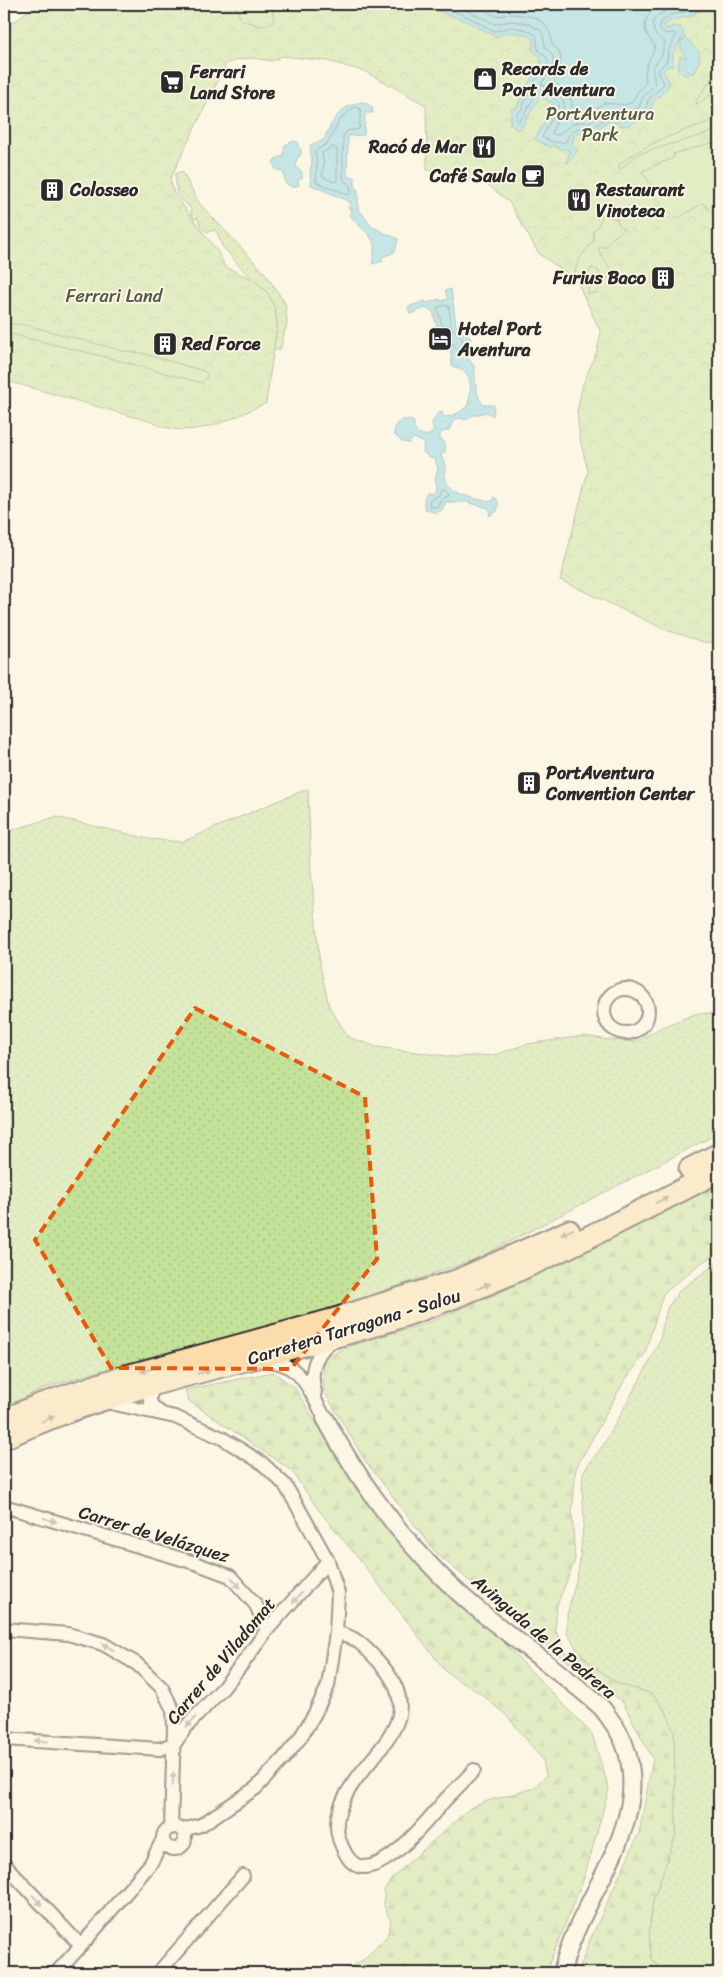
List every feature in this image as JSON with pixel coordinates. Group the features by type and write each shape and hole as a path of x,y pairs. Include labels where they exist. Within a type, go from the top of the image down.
{"highway":[{"name":"Carretera Tarragona - Salou","path":"4,1420 42,1404 116,1379 332,1320 456,1281 581,1226 719,1154"},
{"name":"Carretera Tarragona - Salou","path":"4,1438 98,1400 338,1336 403,1316 478,1288 586,1239 719,1171"}],"street":[{"name":"Avinguda de la Pedrera","path":"325,1418 313,1384 313,1366 322,1350 338,1336"},
{"name":"Avinguda de la Pedrera","path":"253,1359 286,1364 295,1371 303,1380 357,1471 378,1500 437,1572 472,1605 602,1708 614,1724 624,1744 630,1765 631,1790 628,1814 619,1840 571,1940 562,1973"},
{"path":"155,1385 150,1393 149,1400 152,1408 222,1438 262,1463 285,1485 328,1561 338,1593 336,1633 328,1686 300,1738 256,1788 201,1825 198,1831 164,1833 167,1844"},
{"path":"98,1400 162,1413"},
{"name":"Carrer de Velázquez","path":"4,1506 195,1563 230,1576 256,1605 267,1630"},
{"name":"Carrer de Viladomat","path":"4,1739 160,1749 175,1742 186,1727 238,1670 267,1630 328,1561"},
{"path":"4,1629 68,1634 103,1644 137,1664 162,1688 173,1710 179,1833 178,1848 167,1844"},
{"path":"336,1633 348,1634 379,1662 396,1686 400,1709 398,1723 346,1793 338,1814 337,1832 343,1850 351,1863 359,1867 370,1866 395,1854 409,1842 474,1770"},
{"path":"56,1973 167,1844"},
{"path":"4,1864 81,1946"},
{"path":"158,1973 243,1876"}],"highlighted area":[{"path":"195,1008 365,1097 377,1259 291,1369 111,1368 35,1240"}],"green space":[{"path":"36,4 719,4 719,643 703,642 664,629 560,580 588,471 580,439 577,411 583,384 597,351 601,333 576,279 539,254 509,202 491,187 478,181 427,170 426,105 366,72 328,61 282,56 272,61 252,58 236,60 226,64 170,179 174,194 218,252 225,267 254,280 267,292 275,308 277,325 266,403 239,416 210,426 181,430 166,428 152,422 4,380 4,27 18,19"},
{"path":"233,4 267,4 272,9 274,19 272,23 261,26 241,20"},
{"path":"714,75 719,79 719,89 697,104 696,101"},
{"path":"719,118 719,125 716,131 641,153 633,157 621,169 618,166 639,150 679,132"},
{"path":"711,143 719,145 719,221 703,203 677,219 653,197 653,188 642,171 673,158 675,155 673,154"},
{"path":"182,171 199,203 264,272 285,303 287,323 280,350 273,350 277,325 267,292 244,271 222,246 217,232 214,230 208,232 201,227 198,218 194,219 191,209 177,194 175,174"},
{"path":"604,212 608,213 609,217 617,219 619,225 624,229 609,241 606,247 599,247 600,254 609,265 610,274 598,292 589,294 590,286 599,280 599,271 592,268 586,277 579,278 575,273 582,255 594,240 593,231 598,226"},
{"path":"4,323 26,325 123,351 141,353 204,371 208,375 202,383 10,334 4,330"},
{"path":"308,789 311,871 320,966 329,1006 348,1037 377,1047 454,1057 494,1055 527,1044 584,1036 636,1042 662,1027 698,1013 719,1014 719,1133 476,1259 357,1300 109,1368 44,1388 4,1407 4,835 15,829 56,817 149,839 182,842"},
{"path":"719,1184 719,1251 697,1266 663,1294 645,1353 623,1383 576,1468 572,1513 575,1560 557,1605 555,1629 570,1662 580,1652 590,1664 619,1684 652,1694 666,1711 674,1732 676,1834 653,1901 649,1934 651,1958 664,1973 578,1973 589,1942 639,1833 653,1759 622,1701 551,1649 437,1554 364,1459 324,1391 323,1366 337,1352 351,1346 430,1322 503,1291"},
{"path":"719,1261 719,1973 664,1973 651,1958 649,1934 653,1901 676,1834 674,1733 666,1711 652,1694 619,1684 590,1664 576,1648 567,1633 567,1615 579,1568 584,1518 583,1472 604,1444 649,1363 660,1339 667,1308 680,1290"},
{"path":"273,1372 295,1388 357,1491 592,1734 609,1789 584,1878 547,1973 340,1973 363,1960 387,1936 391,1921 384,1906 384,1890 394,1876 470,1808 484,1802 534,1788 546,1776 543,1760 508,1717 481,1694 447,1673 318,1509 291,1470 189,1401 185,1390"}],"water":[{"path":"431,4 719,5 665,24 667,29 673,26 680,27 684,34 673,54 673,66 668,66 663,71 669,80 669,86 652,103 651,114 627,126 608,121 590,136 583,132 574,135 572,144 578,150 569,162 566,163 570,151 564,148 562,150 553,145 551,148 535,139 554,104 540,97 521,128 517,130 510,124 512,108 516,109 529,82 543,62 539,60 540,58 532,49 533,39 515,33 505,33 497,37 466,21 429,6"},
{"path":"685,37 700,53 699,62 693,74 688,71 689,76 683,74 678,69 680,56 687,58 681,46 681,40 684,40"},
{"path":"365,102 372,107 373,113 365,113 364,135 348,136 347,177 355,177 355,189 358,189 358,208 372,227 398,239 395,252 382,257 383,261 372,264 374,254 373,240 350,215 352,210 348,208 351,202 311,185 310,169 312,164 310,145 324,140 334,119 344,109 357,103"},
{"path":"294,141 298,142 298,147 301,149 301,155 297,159 295,166 302,172 302,178 298,180 299,185 292,187 285,183 284,174 282,171 276,170 273,163 275,159 283,156 285,145"},
{"path":"451,289 456,325 471,338 466,350 475,368 477,393 484,405 494,405 493,416 487,412 471,416 466,420 459,418 453,421 449,430 440,433 440,439 444,442 445,446 445,452 441,455 445,465 446,481 449,486 465,496 489,502 493,500 493,497 497,501 497,511 489,516 490,510 488,508 467,502 446,502 442,510 437,513 426,510 424,502 427,493 433,494 436,490 436,474 438,469 435,459 428,457 423,452 424,445 421,441 413,438 409,443 402,442 394,434 396,426 400,421 410,420 414,422 414,429 417,432 429,435 434,431 432,423 437,414 442,412 444,417 451,416 468,405 470,380 466,373 452,365 450,346 437,327 433,311 425,308 410,314 408,307 425,301 426,303 448,299 445,291"}],"ferry route":[{"path":"661,4 671,6 690,5 700,11 704,4"}],"place":[{"name":"Records de Port Aventura","path":"485,79"},
{"name":"Ferrari Land Store","path":"172,82"},
{"name":"Racó de Mar","path":"484,147"},
{"name":"Café Saula","path":"533,176"},
{"name":"Colosseo","path":"52,190"},
{"name":"Restaurant Vinoteca","path":"579,200"},
{"name":"Furius Baco","path":"663,278"},
{"name":"Hotel Port Aventura","path":"440,339"},
{"name":"Red Force","path":"165,344"},
{"name":"PortAventura Convention Center","path":"529,783"}],"park label":[{"name":"PortAventura Park","path":"600,124"},
{"name":"Ferrari Land","path":"114,296"}]}
